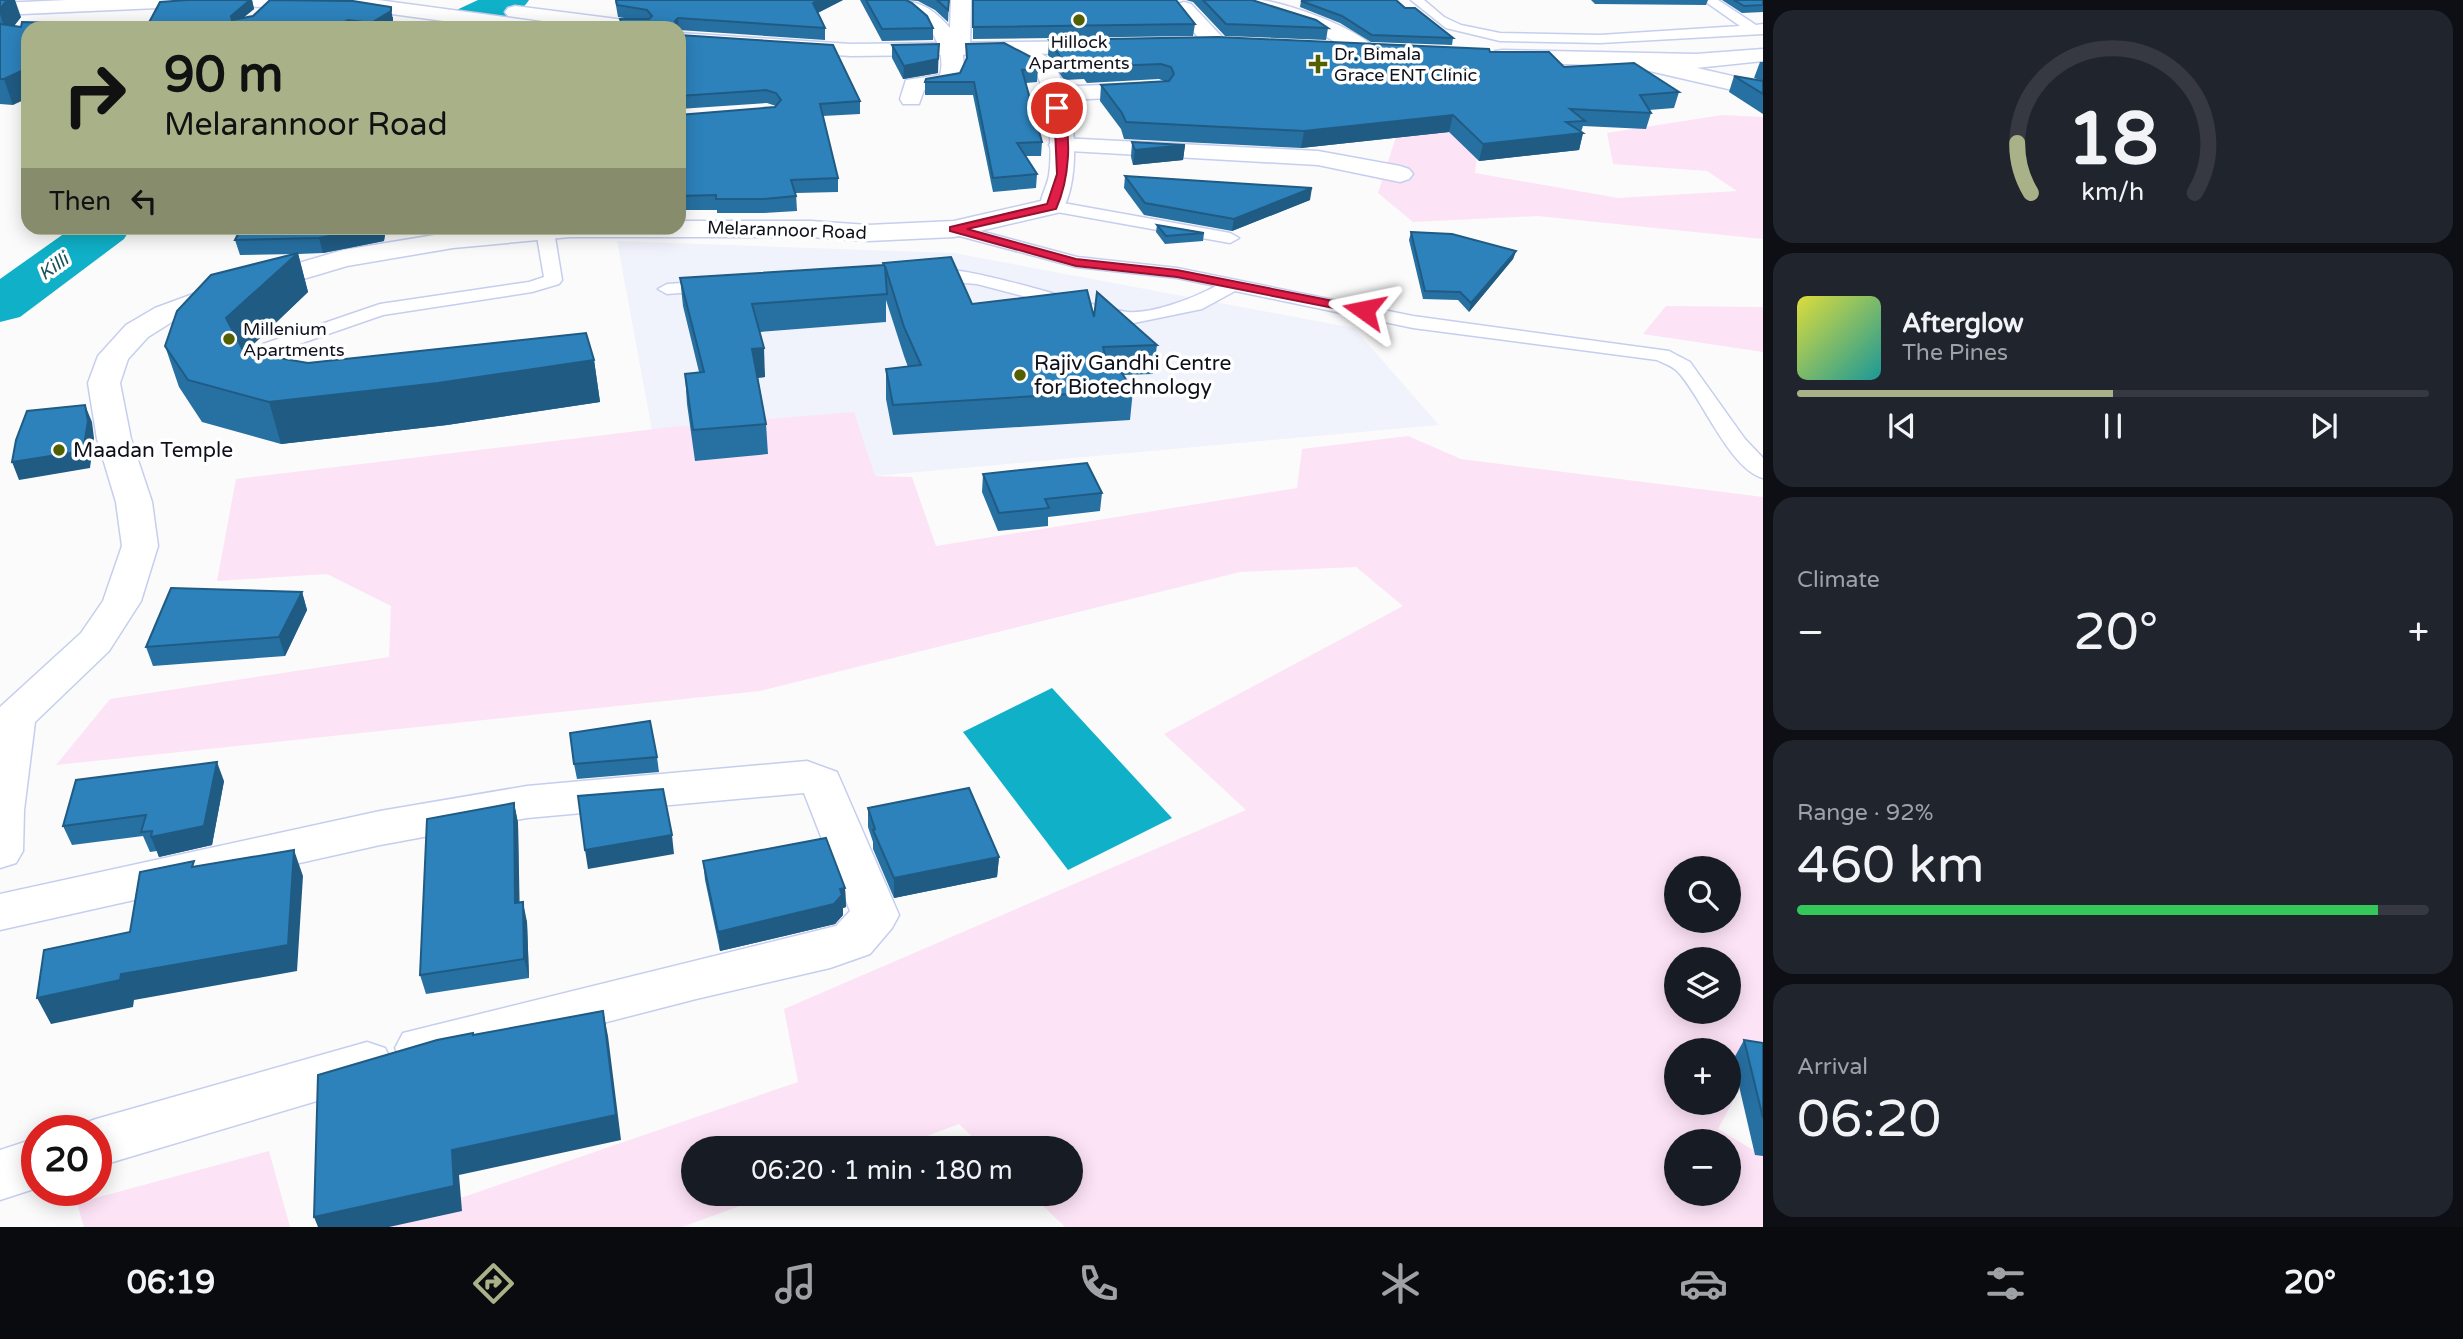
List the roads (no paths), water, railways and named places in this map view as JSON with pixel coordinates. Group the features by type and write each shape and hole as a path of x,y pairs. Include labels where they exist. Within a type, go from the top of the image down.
{"street":[{"path":"0,9 203,0"},
{"path":"221,0 265,8 355,3 489,21"},
{"path":"429,0 580,21"},
{"path":"911,99 914,85 949,79 953,72 961,0"},
{"path":"1241,0 1329,29 1350,38 1365,50"},
{"path":"883,2 914,5 930,17 956,50"},
{"path":"1184,8 1216,44"},
{"path":"686,37 851,50 1119,47"},
{"path":"1184,45 1243,45"},
{"path":"1325,48 1393,51"},
{"path":"1011,49 1038,61 1049,75 1054,94 1061,123 1062,174 1052,206"},
{"path":"1476,55 1640,62 1696,61 1763,55"},
{"path":"1640,62 1763,90"},
{"path":"1054,94 1159,89"},
{"path":"1061,145 1318,158 1400,174"},
{"name":"Melarannoor Road","path":"686,228 811,229 868,233 954,229 1052,206"},
{"name":"Melarannoor Road","path":"0,850 7,722 94,642 122,601 140,546 134,502 114,439 104,383 113,356 137,331 165,314 203,299 343,258 453,240 510,235"},
{"path":"0,912 380,828 527,802 807,776 822,783 874,915 853,940 830,949 467,1035 112,1138"},
{"path":"0,1175 21,1168"}],"lane":[{"path":"1417,0 1452,27 1499,37 1573,39 1760,31"},
{"path":"1709,0 1760,31"},
{"path":"1052,206 1230,238"},
{"path":"954,229 1076,262 1177,273 1413,322 1662,355 1683,366 1737,444 1763,471"},
{"path":"296,389 267,376 270,348 380,310 532,287 554,280 546,235"},
{"path":"912,274 976,279 1069,305 1129,318 1195,305 1234,284"},
{"path":"667,289 735,285"}],"water":[{"path":"1052,688 1172,818 1068,870 963,732"}],"waterway":[{"name":"Killi","path":"466,21 510,0"},
{"name":"Killi","path":"0,305 95,235"}],"place":[{"name":"Hillock Apartments","path":"1079,20"},
{"name":"Dr. Bimala Grace ENT Clinic","path":"1318,64"},
{"name":"Millenium Apartments","path":"229,339"},
{"name":"Rajiv Gandhi Centre for Biotechnology","path":"1020,375"},
{"name":"Maadan Temple","path":"59,450"}]}
